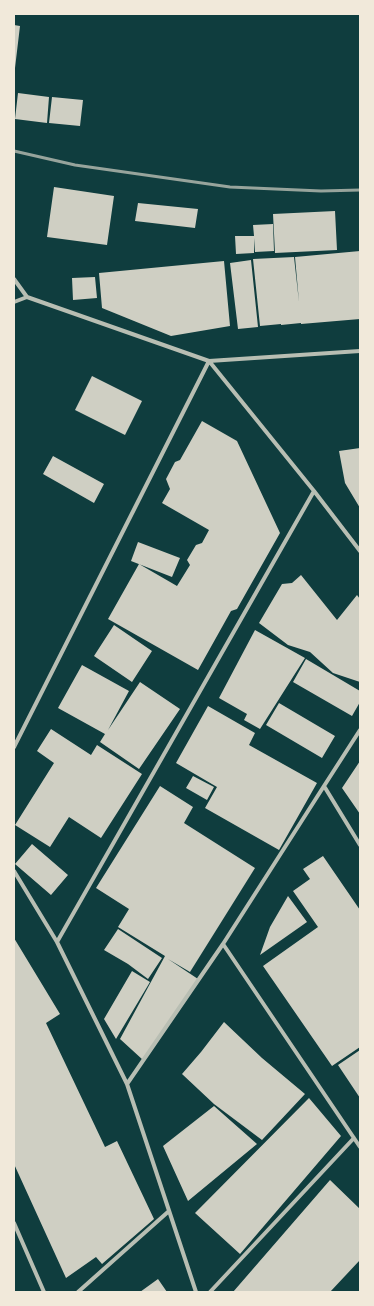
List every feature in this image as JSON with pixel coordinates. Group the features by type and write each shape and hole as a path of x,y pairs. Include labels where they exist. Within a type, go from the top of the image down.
{"street":[{"path":"14,279 27,297 209,361 360,351"},
{"path":"14,302 27,297"},
{"path":"209,361 314,491 360,551"},
{"path":"14,747 209,361"},
{"path":"57,942 314,491"},
{"path":"127,1084 224,944 360,730"},
{"path":"324,786 360,845"},
{"path":"14,871 57,942 127,1084 196,1292"},
{"path":"224,944 360,1147"},
{"path":"210,1292 354,1138"},
{"path":"78,1292 169,1211"},
{"path":"14,1223 44,1292"}],"building":[{"path":"14,25 20,26 15,68 14,68"},
{"path":"18,93 49,97 47,123 15,119"},
{"path":"52,97 83,100 80,126 49,123"},
{"path":"54,187 114,196 107,245 47,237"},
{"path":"138,203 198,209 195,228 135,221"},
{"path":"335,211 337,250 275,253 273,214"},
{"path":"273,224 274,251 255,252 254,238 254,253 236,254 235,236 254,236 253,225"},
{"path":"360,251 360,319 260,326 253,259 294,257 299,302 295,257"},
{"path":"251,260 258,327 238,329 230,263"},
{"path":"224,261 230,326 171,336 102,308 99,273"},
{"path":"95,277 97,298 73,300 72,278"},
{"path":"92,376 142,401 125,435 75,410"},
{"path":"202,421 237,441 280,533 237,609 231,611 198,670 108,619 139,564 177,586 190,565 187,560 196,545 202,543 209,530 162,503 170,489 166,479 175,462 180,460"},
{"path":"360,448 360,508 345,483 339,451"},
{"path":"53,456 104,484 94,503 43,474"},
{"path":"138,542 180,558 172,577 131,561"},
{"path":"301,575 337,620 357,595 360,599 360,682 333,673 310,652 288,645 259,623 282,584 292,583"},
{"path":"114,625 152,651 132,682 94,656"},
{"path":"255,630 305,658 260,729 244,720 247,714 219,698"},
{"path":"306,659 360,691 360,702 352,716 293,682"},
{"path":"82,665 129,691 108,730 140,682 180,709 139,769 100,742 105,734 58,708"},
{"path":"279,703 335,736 322,758 266,725"},
{"path":"208,706 255,733 249,745 317,783 279,850 205,808 217,787 176,763"},
{"path":"51,729 91,755 97,745 142,774 101,838 69,817 50,847 15,825 54,763 37,751"},
{"path":"360,761 360,814 342,788"},
{"path":"193,776 214,787 207,800 186,788"},
{"path":"160,786 193,807 184,823 255,868 190,972 168,959 198,979 143,1060 120,1039 165,956 118,927 129,909 96,888"},
{"path":"32,844 68,875 51,895 15,864"},
{"path":"323,856 360,910 360,1047 332,1066 263,966 318,927 293,891 310,879 303,869"},
{"path":"288,896 307,922 260,955 270,927"},
{"path":"118,929 162,958 148,979 128,964 104,950"},
{"path":"14,938 60,1014 46,1023 105,1147 117,1141 154,1219 102,1264 96,1257 66,1278 14,1164"},
{"path":"132,971 150,982 116,1039 104,1019"},
{"path":"224,1022 262,1058 305,1094 262,1140 214,1104 182,1074"},
{"path":"360,1050 360,1098 338,1065"},
{"path":"309,1098 341,1136 240,1254 195,1213"},
{"path":"214,1106 257,1144 188,1201 163,1146"},
{"path":"330,1180 360,1209 360,1260 330,1292 233,1292"},
{"path":"158,1279 167,1292 140,1292"}],"railway":[{"path":"14,151 75,165 230,187 321,191 360,190"}]}
